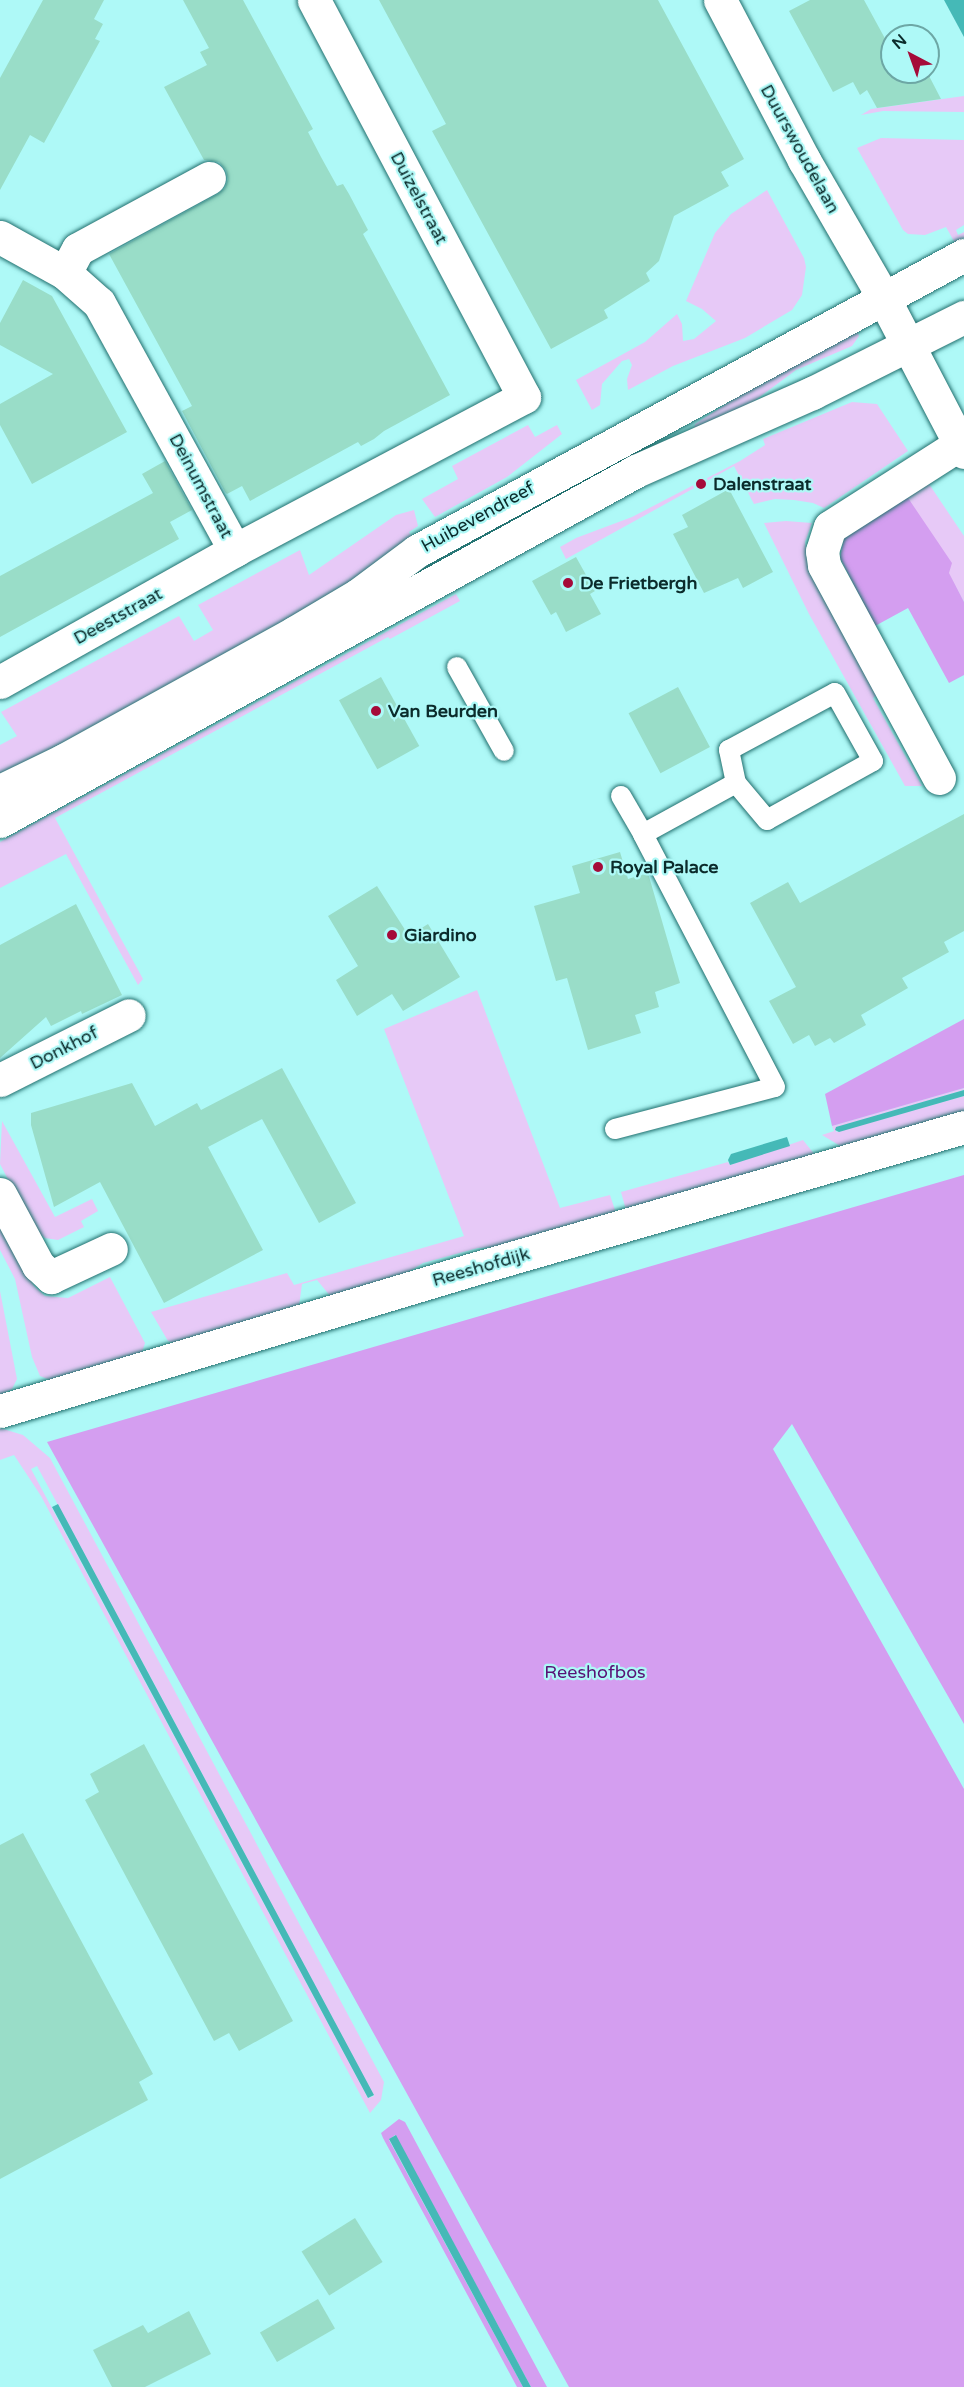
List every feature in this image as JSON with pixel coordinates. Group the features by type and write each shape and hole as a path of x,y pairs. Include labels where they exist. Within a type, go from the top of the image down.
{"street":[{"name":"Duizelstraat","path":"314,0 524,397"},
{"name":"Duurswoudelaan","path":"720,0 804,160 883,297"},
{"path":"65,273 78,249 209,178"},
{"name":"Deinumstraat","path":"0,237 65,273 99,303 235,550 524,397"},
{"name":"Huibevendreef","path":"0,791 64,760 294,633 358,595 417,551 964,255"},
{"path":"883,297 962,448 830,527 822,551 824,565 939,778"},
{"name":"Huibevendreef","path":"0,821 636,471 812,393 964,317"},
{"name":"Deeststraat","path":"0,682 235,550"},
{"name":"Donkhof","path":"0,1080 129,1015"},
{"name":"Reeshofdijk","path":"0,1411 459,1273 964,1127"},
{"path":"0,1194 38,1265 51,1277 111,1250"}],"lane":[{"path":"457,668 504,751"},
{"path":"835,693 873,761 767,820 735,783 729,750 835,693"},
{"path":"643,834 735,783"},
{"path":"615,1130 775,1087 621,796"}],"shaded area":[{"path":"964,96 964,112 883,111 861,115 871,109"},
{"path":"881,138 964,140 964,225 956,230 958,235 964,232 964,238 955,243 946,227 925,235 908,234 903,230 857,148"},
{"path":"767,190 804,258 806,267 802,295 792,310 745,338 673,366 628,390 627,379 632,365 629,359 622,361 602,384 600,405 592,410 576,380 645,342 677,314 682,324 683,341 694,339 716,321 702,309 686,301 715,233 731,214"},
{"path":"855,327 859,336 852,346 796,370 745,408 694,428 695,424 751,388"},
{"path":"852,402 877,404 908,451 824,508 813,503 794,500 775,499 754,504 734,466 566,559 560,547 576,538 632,517 740,461 765,445 763,439"},
{"path":"528,425 535,437 557,425 562,434 507,477 435,517 422,499 458,479 452,466"},
{"path":"925,478 964,536 964,602 904,492"},
{"path":"414,510 418,526 409,532 414,541 347,587 0,781 0,745 17,736 1,712 179,616 194,641 213,630 198,605 300,550 309,575 396,515"},
{"path":"786,521 812,523 805,542 810,572 877,695 873,698 922,786 905,786 809,614 764,523"},
{"path":"456,594 460,601 390,639 388,637 55,818 143,979 138,985 66,854 0,888 0,842"},
{"path":"477,990 560,1208 610,1195 616,1213 499,1247 478,1248 423,1263 407,1273 331,1297 317,1280 302,1284 299,1306 174,1343 168,1341 151,1312 287,1273 294,1285 464,1236 384,1029"},
{"path":"964,1088 964,1090 837,1127 836,1132 964,1096 964,1112 842,1147 822,1135 834,1131 832,1126"},
{"path":"2,1121 55,1217 92,1199 98,1211 81,1221 84,1227 58,1240 45,1238 34,1229 0,1164"},
{"path":"803,1140 815,1155 626,1210 621,1192 728,1162 730,1165"},
{"path":"0,1224 34,1286 45,1296 68,1298 110,1277 145,1343 142,1352 50,1380 40,1376 32,1357 15,1279 0,1250"},
{"path":"0,1291 17,1379 12,1389 0,1395"},
{"path":"0,1428 23,1435 50,1458 384,2082 381,2100 370,2113 41,1496 14,1455 0,1460","holes":["37,1466 374,2096 368,2098 31,1469"]}],"green space":[{"path":"904,492 952,563 949,573 964,602 964,675 949,683 908,608 875,626 840,558 844,537"},
{"path":"964,1019 964,1088 832,1126 825,1094"},
{"name":"Reeshofbos","path":"964,1175 964,1724 792,1424 773,1449 964,1789 964,2387 569,2387 47,1442"},
{"path":"399,2119 405,2122 547,2387 531,2387 395,2135 389,2140 523,2387 517,2387 383,2138 381,2133"}],"water":[{"path":"944,0 964,0 964,37"},
{"path":"964,1090 964,1096 839,1132 835,1130 836,1127"},
{"path":"787,1137 790,1146 730,1165 728,1160 731,1154"},
{"path":"58,1504 374,2095 368,2098 52,1507"},
{"path":"396,2135 531,2387 523,2387 389,2139"}],"building":[{"path":"43,0 104,0 94,19 103,24 95,39 100,41 44,143 30,135 0,190 0,78"},
{"path":"183,0 243,0 313,129 308,132 321,157 337,186 343,184 368,230 363,234 450,395 361,446 358,442 250,501 242,486 227,494 225,492 182,411 192,406 109,254 218,194 225,188 228,179 226,170 219,162 204,160 164,87 207,65 200,52 209,48"},
{"path":"379,0 658,0 744,159 721,172 729,186 674,216 659,261 646,273 650,281 604,310 608,318 551,349 432,131 446,124"},
{"path":"810,0 864,0 880,29 880,84 933,84 941,99 877,108 867,90 860,95 853,82 833,92 789,11"},
{"path":"23,280 52,296 127,432 32,484 0,425 0,404 53,374 0,345 0,323"},
{"path":"165,461 192,510 170,522 179,539 0,637 0,576 153,493 142,474"},
{"path":"729,489 773,572 743,588 738,578 704,593 673,534 688,527 682,515"},
{"path":"576,557 595,591 590,594 601,614 566,632 556,612 551,615 532,581"},
{"path":"381,677 419,746 377,769 339,700"},
{"path":"678,687 710,747 660,773 629,713"},
{"path":"964,814 964,931 944,942 949,952 902,978 908,988 861,1015 866,1025 834,1043 830,1038 815,1046 809,1035 793,1044 769,1001 796,987 750,903 788,882 800,903"},
{"path":"620,852 628,879 648,873 680,983 655,992 659,1007 635,1015 641,1033 588,1050 567,978 556,981 534,906 580,893 572,866"},
{"path":"377,886 409,936 428,924 460,977 403,1011 392,994 357,1016 336,980 358,966 328,916"},
{"path":"76,904 122,995 51,1026 46,1017 0,1058 0,945"},
{"path":"282,1068 356,1203 319,1223 262,1119 208,1147 263,1250 164,1303 100,1182 54,1207 31,1125 31,1113 132,1083 155,1126 197,1103 201,1110"},
{"path":"144,1744 293,2021 239,2051 229,2033 214,2041 85,1800 99,1792 90,1774"},
{"path":"23,1833 153,2074 139,2082 148,2100 0,2179 0,1845"},
{"path":"355,2218 383,2262 329,2295 302,2251"},
{"path":"318,2299 335,2328 277,2362 260,2332"},
{"path":"189,2311 211,2354 145,2387 112,2387 93,2350 143,2325 148,2333"}],"place":[{"name":"Dalenstraat","path":"701,484"},
{"name":"De Frietbergh","path":"568,583"},
{"name":"Van Beurden","path":"376,711"},
{"name":"Royal Palace","path":"598,867"},
{"name":"Giardino","path":"392,935"}]}
